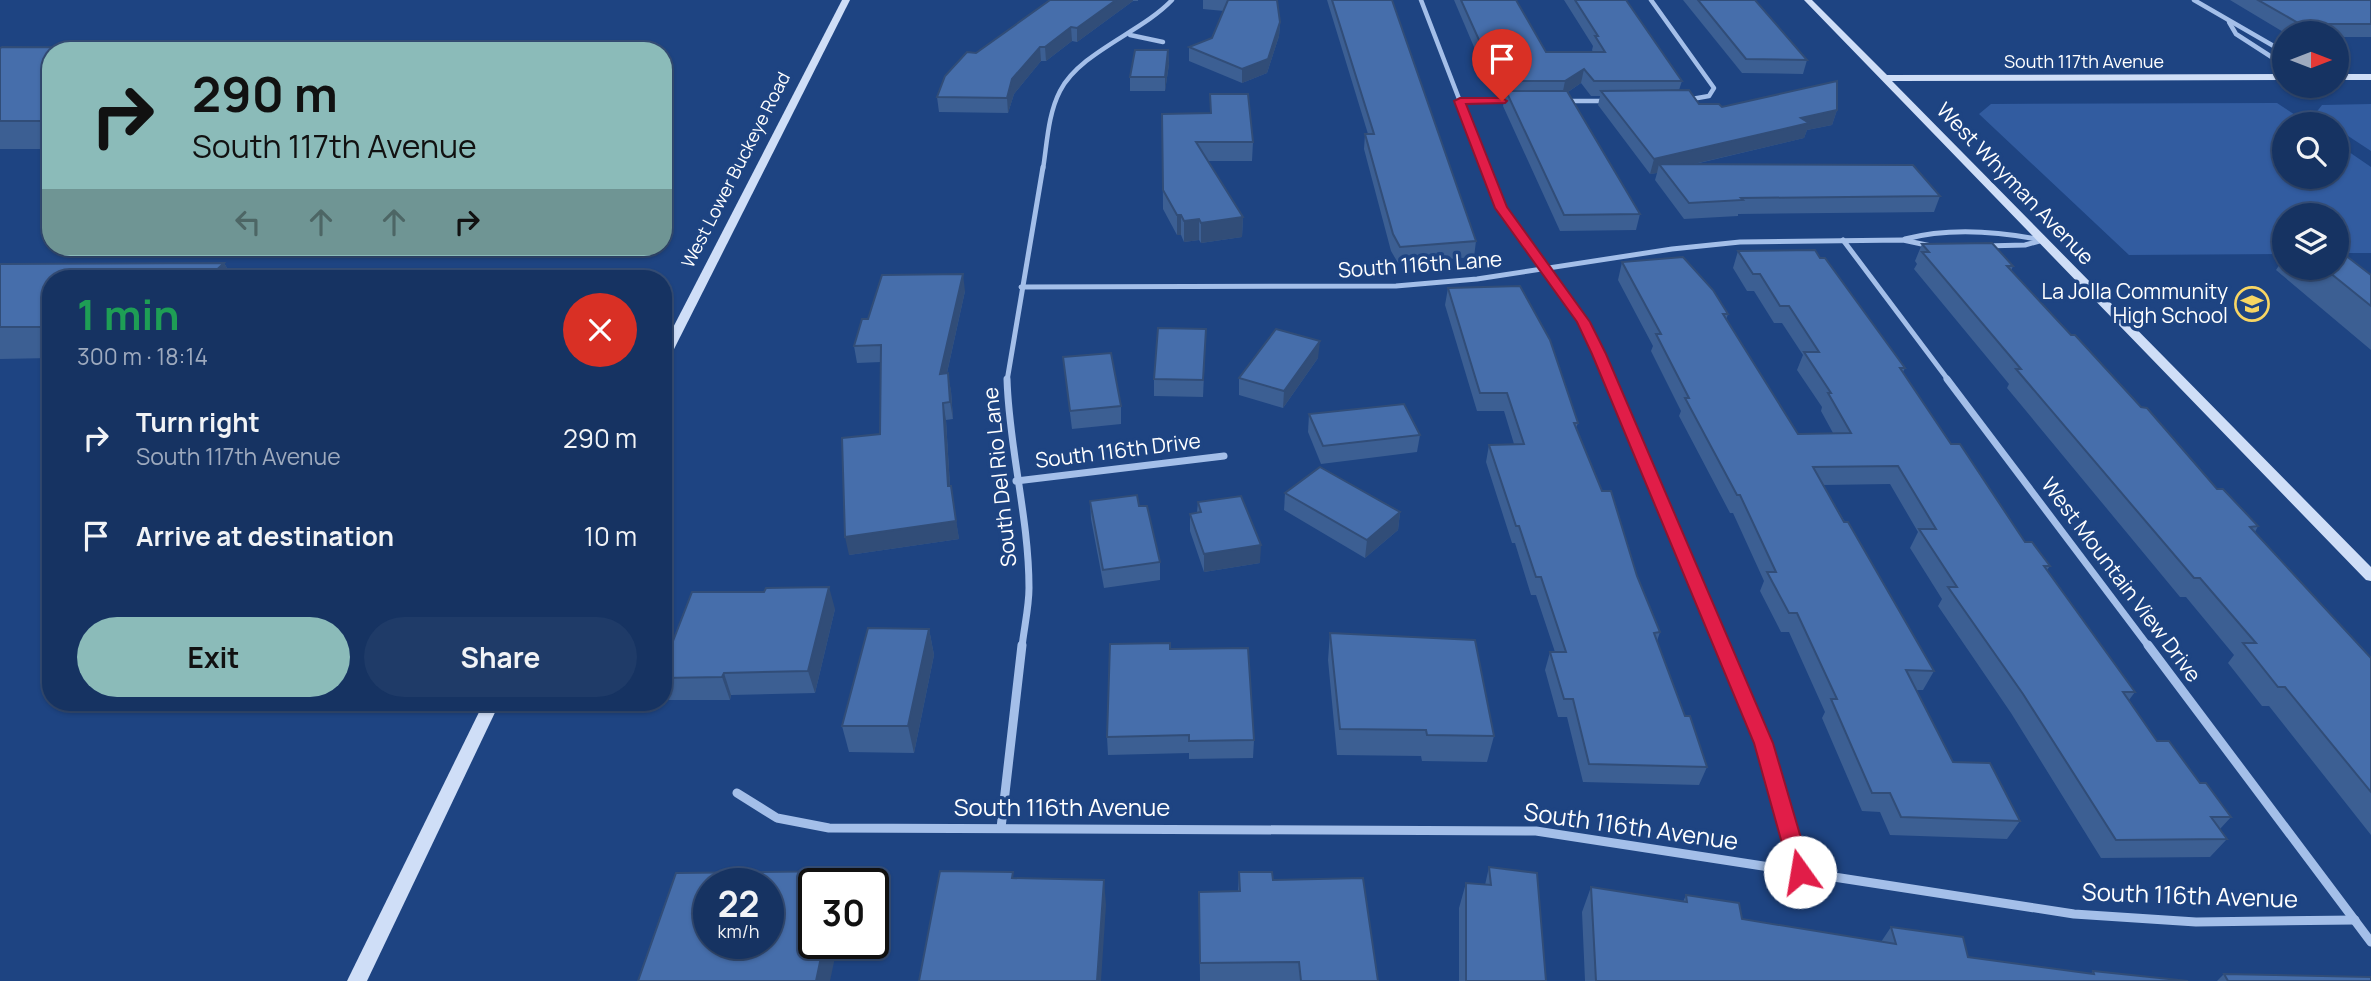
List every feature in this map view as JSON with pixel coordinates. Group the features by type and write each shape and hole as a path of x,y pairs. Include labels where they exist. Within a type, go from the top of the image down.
{"street":[{"name":"West Lower Buckeye Road","path":"672,341 846,0"},
{"name":"South Del Rio Lane","path":"1001,828 1028,602 1025,537 1006,396 1010,351 1056,97 1075,73 1160,13 1172,0"},
{"path":"1421,0 1501,208 1583,322 1595,346 1748,702 1777,784 1800,872"},
{"path":"1651,0 1712,83 1714,93 1709,96 1683,100"},
{"name":"West Whyman Avenue","path":"1808,0 2371,576"},
{"path":"2194,0 2272,45"},
{"path":"2229,22 2236,34 2272,57"},
{"path":"1130,35 1163,42"},
{"name":"South 117th Avenue","path":"1885,78 2272,77"},
{"path":"2349,77 2371,77"},
{"path":"1460,101 1517,101"},
{"path":"1559,101 1614,101"},
{"name":"South 116th Lane","path":"1021,287 1384,286 1449,282 1718,243 1903,240 1929,235 2002,234 2043,240"},
{"name":"West Mountain View Drive","path":"1843,240 2371,942"},
{"name":"South 116th Lane","path":"1903,240 1939,247"},
{"path":"1979,246 2013,246 2043,240"},
{"name":"South 116th Drive","path":"1016,481 1224,456"},
{"path":"357,981 488,711"},
{"name":"South 116th Avenue","path":"737,793 777,818 829,828 1536,831 2020,907 2134,919 2196,922 2355,920"}],"shaded area":[{"path":"2277,103 2291,112 2272,112 2272,189 2349,189 2349,152 2371,167 2371,253 2349,253 2349,203 2272,203 2272,254 2129,255 1979,114 1991,104"},
{"path":"2371,104 2371,151 2349,137 2349,112 2317,112 2322,105"}],"building":[{"path":"1050,0 1116,0 1077,28 1071,27 1045,47 1040,47 1012,79 1007,98 937,97 945,76 967,52 976,53"},
{"path":"1228,0 1277,0 1280,22 1268,59 1242,69 1189,47 1212,38"},
{"path":"1332,0 1392,0 1476,241 1400,247 1393,234 1365,134 1374,134"},
{"path":"1461,0 1516,0 1546,52 1605,52 1575,0 1626,0 1682,81 1594,81 1584,69 1565,81 1501,81"},
{"path":"1698,0 1755,0 1807,60 1746,59"},
{"path":"2258,0 2371,0 2371,24 2349,24 2349,21 2295,21"},
{"path":"42,47 42,121 0,121 0,48"},
{"path":"1135,50 1168,50 1165,77 1130,77"},
{"path":"1837,81 1837,110 1801,118 1809,123 1654,159 1601,91 1689,90 1699,104 1719,104 1722,107"},
{"path":"1506,91 1567,91 1640,214 1564,215"},
{"path":"1210,94 1248,94 1253,142 1196,142 1243,217 1201,223 1199,219 1184,221 1181,215 1177,215 1163,190 1162,114 1211,113"},
{"path":"1659,164 1913,165 1940,196 1741,198 1743,200 1689,203"},
{"path":"1992,243 2013,266 2007,266 2071,335 2075,335 2141,407 2147,408 2217,489 2223,489 2258,526 2250,527 2371,658 2371,792 2285,687 2278,687 2243,643 2256,643 2200,578 2194,578 2016,369 2021,369 1922,252 1929,252 1922,244"},
{"path":"1815,250 1820,258 1825,258 1905,368 1900,368 1951,444 1960,444 2025,542 2032,542 2050,566 2044,566 2135,692 2123,692 2157,741 2169,741 2200,783 2206,783 2231,817 2211,817 2227,839 2116,840 2023,694 1948,587 1957,587 1919,529 1936,529 1898,466 1813,467 1934,671 1906,670 1953,762 1990,763 2020,821 1901,817 1890,793 1872,793 1831,699 1837,699 1797,613 1789,613 1767,572 1776,572 1740,495 1737,495 1685,398 1689,398 1656,334 1661,334 1622,262 1683,257 1713,290 1728,314 1723,314 1798,434 1851,433 1828,393 1831,393 1804,352 1819,352 1789,306 1780,306 1760,274 1753,274 1738,251"},
{"path":"2349,258 2371,275 2371,306 2339,280 2349,280"},
{"path":"224,263 217,270 42,270 42,327 0,327 0,264"},
{"path":"963,274 940,374 948,373 950,402 943,403 948,486 951,486 956,521 845,537 842,438 880,434 881,345 854,346 862,319 868,319 882,275"},
{"path":"1520,286 1550,340 1578,423 1574,423 1602,491 1611,491 1637,576 1660,632 1654,633 1685,716 1690,716 1707,767 1589,764 1573,699 1564,699 1550,652 1566,652 1541,577 1536,577 1519,526 1516,526 1489,445 1524,444 1507,393 1480,393 1448,288"},
{"path":"1158,328 1206,329 1203,380 1154,379"},
{"path":"1276,329 1320,341 1284,391 1239,378"},
{"path":"1111,353 1121,406 1070,411 1063,357"},
{"path":"1404,404 1420,435 1323,446 1309,414"},
{"path":"1320,467 1400,512 1367,540 1285,493"},
{"path":"1137,495 1139,506 1147,506 1160,562 1103,570 1090,501"},
{"path":"1241,496 1261,545 1204,554 1190,514 1201,512 1198,502"},
{"path":"829,587 808,671 724,673 722,677 672,678 672,644 692,592 764,592 766,588"},
{"path":"868,628 929,629 908,726 842,726"},
{"path":"1330,633 1475,640 1494,736 1427,735 1426,730 1340,729"},
{"path":"1170,643 1170,649 1248,648 1254,740 1189,741 1189,735 1107,737 1110,644"},
{"path":"1489,867 1537,873 1546,981 1466,981 1466,883 1491,885"},
{"path":"940,871 1013,872 1012,878 1104,880 1097,981 919,981"},
{"path":"784,872 798,872 798,959 821,959 816,981 638,981 676,873 693,873 693,959 784,959"},
{"path":"1239,872 1272,872 1273,880 1363,878 1378,981 1301,981 1299,962 1200,963 1199,892 1240,891"},
{"path":"1591,887 1687,902 1686,895 1739,903 1742,919 1896,944 1891,927 1963,937 1968,957 2094,974 2093,971 2188,981 1596,981"},
{"path":"2224,974 2371,977 2371,981 2228,981"}],"place":[{"name":"La Jolla Community High School","path":"2252,304"}],"route":[{"path":"1502,101 1460,101 1501,208 1573,307 1599,354 1764,743 1800,872"}]}
